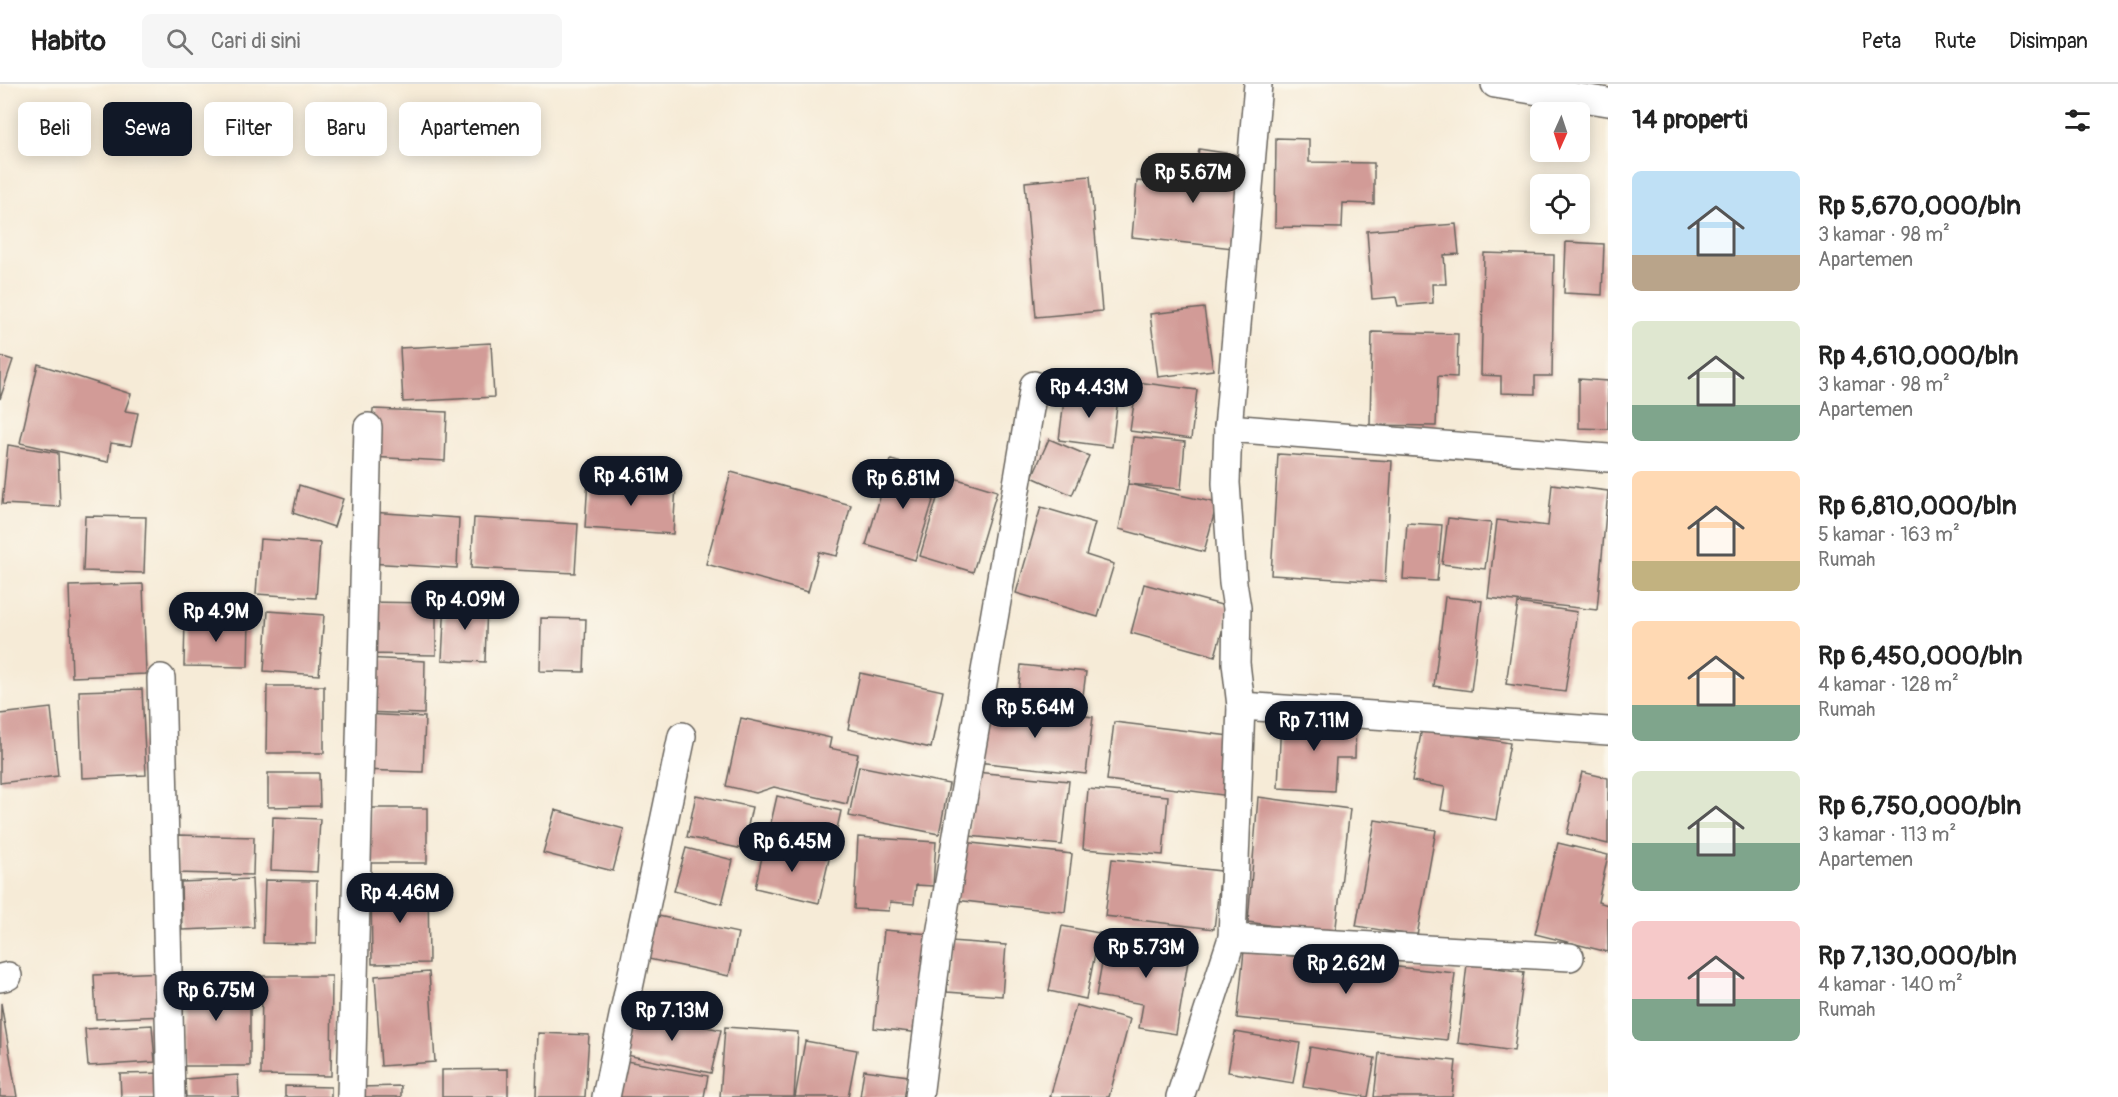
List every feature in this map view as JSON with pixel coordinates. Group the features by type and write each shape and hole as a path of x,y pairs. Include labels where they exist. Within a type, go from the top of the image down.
{"street":[{"path":"1180,1097 1232,938 1241,706 1236,663 1238,608 1233,583 1226,483 1228,428 1258,84"},
{"path":"1495,84 1608,102"},
{"path":"918,1097 938,945 1034,385"},
{"path":"351,1097 368,428"},
{"path":"1228,428 1608,458"},
{"path":"161,678 171,1097"},
{"path":"1241,706 1608,731"},
{"path":"606,1097 682,736"},
{"path":"1232,938 1570,957"}],"building":[{"path":"1276,138 1309,139 1309,162 1374,163 1374,204 1343,203 1342,228 1275,227"},
{"path":"1199,149 1244,156 1233,248 1132,237 1137,181 1193,185"},
{"path":"1090,176 1102,311 1036,317 1025,182"},
{"path":"1456,224 1459,254 1444,255 1446,284 1432,284 1433,303 1398,306 1396,297 1372,299 1367,231"},
{"path":"1566,242 1604,244 1602,295 1564,293"},
{"path":"1484,253 1554,255 1552,376 1535,376 1535,394 1501,393 1501,376 1481,375"},
{"path":"1204,308 1213,370 1158,377 1150,314"},
{"path":"1372,332 1458,334 1457,377 1438,376 1436,426 1370,425"},
{"path":"491,343 494,397 403,402 400,348"},
{"path":"0,356 13,360 0,399"},
{"path":"38,364 131,394 125,411 138,413 131,446 111,443 108,462 20,443"},
{"path":"1579,379 1608,381 1608,429 1579,428"},
{"path":"1137,382 1197,390 1191,439 1130,431"},
{"path":"1065,392 1118,398 1112,447 1059,440"},
{"path":"373,409 447,412 445,461 370,457"},
{"path":"1133,437 1185,442 1181,489 1128,484"},
{"path":"1049,439 1089,456 1072,495 1032,477"},
{"path":"8,445 58,453 60,507 2,504"},
{"path":"1278,454 1392,461 1385,582 1271,575"},
{"path":"891,460 941,474 915,560 866,545"},
{"path":"731,472 851,505 837,556 819,552 808,592 706,564"},
{"path":"944,475 997,491 973,572 920,556"},
{"path":"588,480 676,486 673,534 585,528"},
{"path":"1128,484 1217,503 1204,552 1119,529"},
{"path":"1552,484 1608,491 1597,610 1488,598 1497,520 1548,526"},
{"path":"299,485 343,499 334,527 293,513"},
{"path":"1041,507 1095,523 1086,555 1114,564 1098,617 1016,593"},
{"path":"370,512 459,518 457,568 368,563"},
{"path":"85,516 146,517 144,573 83,571"},
{"path":"474,518 578,524 575,573 471,568"},
{"path":"1448,518 1491,523 1485,569 1442,564"},
{"path":"1407,523 1442,525 1437,581 1403,579"},
{"path":"260,539 320,543 316,598 256,594"},
{"path":"143,584 146,674 72,677 69,586"},
{"path":"1144,584 1229,607 1215,656 1131,633"},
{"path":"1445,597 1482,601 1471,691 1434,686"},
{"path":"445,600 487,602 485,662 442,660"},
{"path":"364,602 436,603 436,655 363,654"},
{"path":"1518,603 1577,612 1565,692 1506,684"},
{"path":"268,611 324,615 319,675 264,671"},
{"path":"541,618 586,619 584,672 540,671"},
{"path":"185,619 249,620 248,667 184,666"},
{"path":"363,658 425,661 424,714 361,712"},
{"path":"1021,665 1086,672 1081,711 1017,704"},
{"path":"860,673 943,691 931,748 848,729"},
{"path":"267,686 324,686 324,753 266,753"},
{"path":"142,689 146,775 82,778 79,691"},
{"path":"983,704 1093,717 1086,774 977,762"},
{"path":"51,708 58,776 0,783 0,714"},
{"path":"361,714 425,717 423,772 359,770"},
{"path":"1281,717 1356,720 1355,758 1336,758 1334,791 1278,788"},
{"path":"741,718 831,738 829,748 858,754 847,804 774,787 756,793 726,786"},
{"path":"1114,722 1238,737 1230,796 1107,780"},
{"path":"1422,728 1510,743 1496,820 1441,810 1445,787 1412,781"},
{"path":"859,766 949,784 939,834 849,816"},
{"path":"975,772 1069,781 1062,845 969,836"},
{"path":"1582,772 1608,778 1608,844 1567,834"},
{"path":"268,773 319,773 320,806 268,807"},
{"path":"1088,789 1168,796 1163,855 1083,849"},
{"path":"696,795 752,807 743,849 687,837"},
{"path":"777,796 841,811 831,855 767,840"},
{"path":"1258,797 1350,809 1335,935 1248,922"},
{"path":"370,808 427,808 427,863 370,863"},
{"path":"555,810 624,829 613,871 543,853"},
{"path":"273,817 320,819 317,872 271,870"},
{"path":"1375,820 1436,830 1417,936 1356,926"},
{"path":"178,835 254,837 253,875 177,873"},
{"path":"858,837 936,842 933,886 916,885 914,904 890,902 889,911 854,909"},
{"path":"962,842 1072,854 1065,912 955,900"},
{"path":"1558,843 1608,855 1598,902 1608,905 1608,952 1535,934"},
{"path":"765,844 829,859 819,903 755,888"},
{"path":"686,848 733,860 722,904 674,891"},
{"path":"1112,859 1221,871 1214,929 1105,916"},
{"path":"252,879 254,927 182,930 181,882"},
{"path":"265,880 317,881 316,944 263,943"},
{"path":"428,884 429,963 372,964 371,885"},
{"path":"649,914 738,933 729,976 639,957"},
{"path":"1062,926 1099,933 1086,999 1049,991"},
{"path":"884,930 929,934 920,1033 874,1028"},
{"path":"1107,935 1190,949 1176,1034 1139,1028 1143,1004 1096,996"},
{"path":"950,941 1006,945 1002,996 947,992"},
{"path":"1244,951 1455,973 1447,1040 1237,1018"},
{"path":"1467,964 1524,972 1514,1051 1458,1043"},
{"path":"164,972 165,1016 96,1019 94,975"},
{"path":"429,972 435,1062 381,1066 375,976"},
{"path":"262,976 332,976 331,1076 261,1075"},
{"path":"183,979 250,979 250,1066 183,1066"},
{"path":"1,1003 17,1097 0,1097"},
{"path":"1076,1005 1130,1019 1109,1097 1050,1097"},
{"path":"632,1011 721,1030 711,1073 622,1054"},
{"path":"152,1025 155,1062 88,1066 85,1029"},
{"path":"725,1027 798,1032 794,1097 720,1097"},
{"path":"1235,1032 1300,1043 1293,1083 1228,1072"},
{"path":"538,1033 589,1035 585,1097 536,1097"},
{"path":"805,1041 857,1050 848,1097 795,1097"},
{"path":"1310,1047 1375,1058 1368,1097 1303,1087"},
{"path":"1379,1053 1456,1061 1452,1097 1374,1097"},
{"path":"621,1060 708,1076 704,1097 614,1097"},
{"path":"508,1069 508,1097 442,1097 442,1070"},
{"path":"864,1070 908,1076 905,1097 860,1097"},
{"path":"166,1073 167,1097 121,1097 120,1074"},
{"path":"238,1075 239,1097 186,1097 185,1079"},
{"path":"285,1086 331,1087 331,1097 285,1097"},
{"path":"401,1086 401,1097 361,1097 360,1087"}]}
